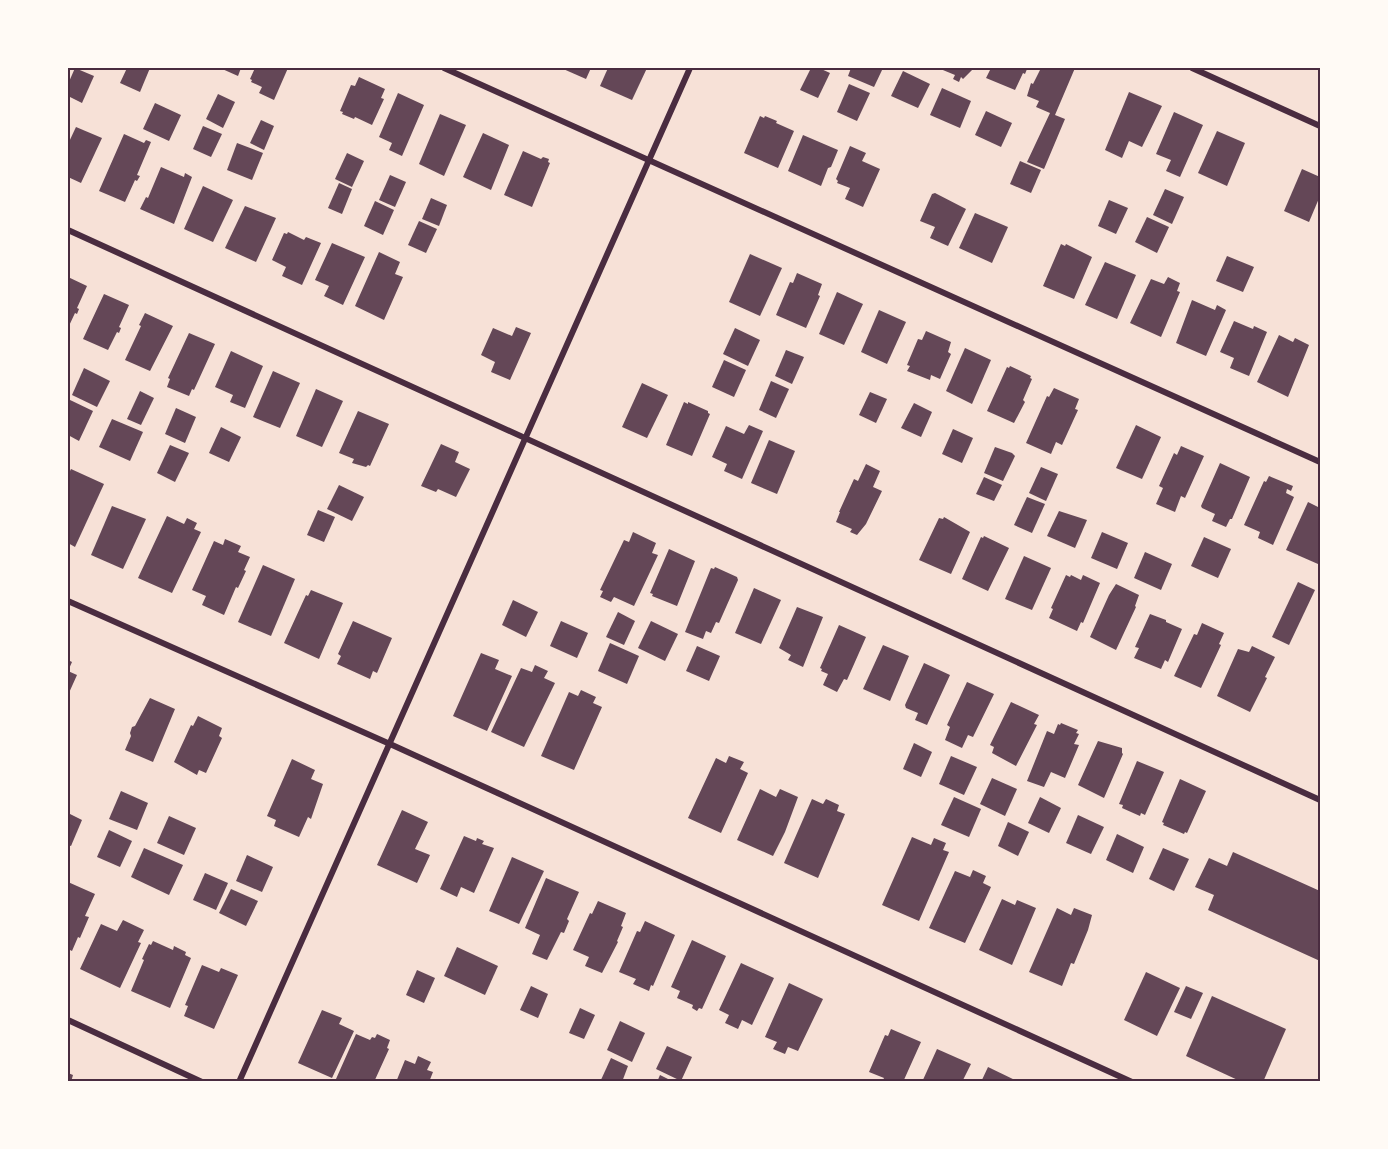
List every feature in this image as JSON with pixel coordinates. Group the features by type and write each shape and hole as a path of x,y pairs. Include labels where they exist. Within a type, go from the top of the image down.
{"street":[{"path":"444,68 1320,462"},
{"path":"239,1082 690,68"},
{"path":"1192,68 1320,126"},
{"path":"68,230 1320,800"},
{"path":"68,601 390,744 1132,1082"},
{"path":"68,1020 202,1082"}],"building":[{"path":"75,68 94,76 82,103 68,96 68,84"},
{"path":"127,68 150,68 140,92 120,83"},
{"path":"220,68 241,68 238,76"},
{"path":"255,68 288,68 274,100 259,93 262,87 251,82"},
{"path":"561,68 591,68 586,79"},
{"path":"608,68 647,68 632,100 600,86"},
{"path":"811,68 819,68 830,73 818,98 800,90"},
{"path":"851,68 883,68 874,87 848,76"},
{"path":"938,68 974,68 963,79 961,77 959,82 953,79 955,75"},
{"path":"991,68 1027,69 1015,90 986,78"},
{"path":"1041,68 1075,68 1055,115 1065,119 1044,169 1027,162 1050,113 1036,107 1039,101 1027,96 1031,83 1033,84"},
{"path":"903,71 930,84 918,108 891,96"},
{"path":"359,77 385,89 381,98 384,99 372,125 342,114 343,112 340,111 351,85 355,86"},
{"path":"849,84 870,93 857,121 837,112"},
{"path":"942,88 971,101 960,128 930,115"},
{"path":"1129,92 1162,106 1142,147 1129,141 1122,158 1105,150"},
{"path":"398,93 424,105 402,156 389,150 392,143 379,137"},
{"path":"218,94 235,102 223,128 206,119"},
{"path":"155,103 181,115 169,141 143,129"},
{"path":"986,111 1012,123 1001,147 975,135"},
{"path":"1174,112 1203,125 1180,177 1166,171 1171,160 1156,154"},
{"path":"440,114 466,125 444,176 419,164"},
{"path":"760,116 777,121 776,123 794,131 778,168 744,153"},
{"path":"261,120 274,126 264,150 250,143"},
{"path":"203,126 222,134 211,157 193,149"},
{"path":"76,127 102,138 81,183 68,177 68,144"},
{"path":"1217,131 1245,143 1227,186 1198,173"},
{"path":"483,133 509,145 491,190 463,177"},
{"path":"124,134 144,143 146,140 151,142 137,175 140,176 137,181 135,180 125,202 99,191"},
{"path":"803,135 838,150 821,186 788,171"},
{"path":"237,143 263,153 252,180 227,170"},
{"path":"850,146 866,153 862,161 880,169 863,207 845,199 850,188 837,183 836,179"},
{"path":"523,151 541,159 543,157 549,159 550,163 532,207 504,195"},
{"path":"347,153 364,161 352,187 335,179"},
{"path":"1020,161 1041,170 1031,193 1010,184"},
{"path":"161,167 184,177 185,173 192,177 174,224 140,209 146,197 148,198"},
{"path":"1302,169 1320,177 1320,196 1309,222 1284,211"},
{"path":"390,175 406,182 395,207 379,200"},
{"path":"339,183 352,189 342,214 328,208"},
{"path":"203,186 233,200 213,242 184,229"},
{"path":"1165,189 1184,197 1172,224 1153,215"},
{"path":"935,193 966,209 948,246 930,238 935,227 920,221 932,194"},
{"path":"431,198 447,205 439,226 422,219"},
{"path":"1109,200 1128,208 1116,234 1098,226"},
{"path":"375,201 394,210 383,235 364,226"},
{"path":"245,206 276,218 256,262 225,248"},
{"path":"975,213 1008,227 992,263 959,248"},
{"path":"1147,217 1169,227 1157,253 1135,242"},
{"path":"419,221 437,229 426,253 408,245"},
{"path":"288,232 304,240 306,237 321,243 302,285 282,276 286,267 272,260 284,233"},
{"path":"332,243 365,257 343,305 324,296 329,286 315,280"},
{"path":"1061,244 1065,246 1066,244 1092,257 1074,299 1043,286"},
{"path":"379,252 400,262 395,274 403,277 384,320 355,306"},
{"path":"750,254 782,268 760,316 729,302"},
{"path":"1227,256 1254,267 1243,292 1216,281"},
{"path":"1105,262 1136,275 1117,319 1085,305"},
{"path":"797,273 822,284 818,295 820,296 806,328 776,315 790,282 793,283"},
{"path":"68,277 87,286 77,308 79,309 77,314 75,313 68,328"},
{"path":"1168,277 1180,283 1177,291 1180,292 1161,337 1130,323 1151,279 1164,284"},
{"path":"837,292 863,304 844,345 819,334"},
{"path":"104,294 129,305 119,327 121,328 119,333 117,332 108,350 83,339"},
{"path":"1192,300 1215,310 1217,305 1226,310 1206,356 1176,343"},
{"path":"879,310 906,322 887,364 861,352"},
{"path":"145,313 173,326 150,371 125,360"},
{"path":"1234,321 1267,332 1249,376 1230,368 1234,358 1220,352"},
{"path":"516,327 531,333 510,380 491,372 495,362 481,355 493,328 512,336"},
{"path":"735,328 760,340 748,366 723,354"},
{"path":"926,331 951,342 948,352 951,354 940,379 931,375 930,380 907,371 910,366 907,365 918,339 922,340"},
{"path":"189,333 215,344 189,396 167,387 170,379 168,378"},
{"path":"1279,335 1293,342 1295,338 1309,345 1288,397 1257,382"},
{"path":"965,348 991,360 972,404 946,391"},
{"path":"786,350 804,357 792,384 775,376"},
{"path":"231,351 263,366 245,408 230,402 233,395 215,387"},
{"path":"724,360 746,370 734,397 712,387"},
{"path":"1010,366 1031,376 1032,379 1023,400 1025,402 1014,423 987,411 1007,367"},
{"path":"84,368 110,381 97,407 72,395"},
{"path":"273,371 300,383 280,428 253,417"},
{"path":"771,381 789,389 776,418 759,410"},
{"path":"642,383 668,395 647,438 622,427"},
{"path":"1054,388 1079,399 1075,409 1078,410 1062,445 1056,442 1051,454 1026,443 1047,396 1049,397"},
{"path":"316,389 343,401 322,447 296,436"},
{"path":"140,391 154,398 141,425 127,419"},
{"path":"870,392 887,399 876,423 859,415"},
{"path":"68,399 93,411 79,441 68,435"},
{"path":"684,402 708,411 710,414 692,456 666,445"},
{"path":"914,403 932,412 921,437 901,428"},
{"path":"176,408 196,417 185,443 165,434"},
{"path":"358,411 389,424 370,466 366,467 352,463 354,459 339,453"},
{"path":"112,419 143,432 130,461 99,447"},
{"path":"749,425 763,431 742,479 724,471 727,464 712,457 726,426 744,434"},
{"path":"1136,425 1161,437 1142,479 1116,468"},
{"path":"221,427 241,437 229,462 209,453"},
{"path":"953,429 973,438 962,463 942,454"},
{"path":"769,440 795,451 777,494 751,483"},
{"path":"441,444 459,452 455,462 470,469 456,497 438,489 436,492 421,486"},
{"path":"170,445 189,453 175,482 157,473"},
{"path":"1181,446 1204,456 1185,498 1181,496 1175,512 1156,504 1163,488 1159,486 1174,453 1177,455"},
{"path":"995,447 1015,456 1003,481 984,473"},
{"path":"1220,463 1250,477 1232,519 1226,527 1212,521 1215,514 1201,506"},
{"path":"866,464 880,471 873,487 882,491 866,524 857,535 850,532 852,529 836,522 854,479 858,481"},
{"path":"1041,467 1058,474 1046,501 1029,493"},
{"path":"71,469 104,484 75,547 68,543 68,475"},
{"path":"1269,476 1293,486 1291,491 1287,489 1286,493 1294,497 1273,545 1258,538 1260,532 1244,525 1264,481 1266,482"},
{"path":"984,477 1002,485 994,501 976,494"},
{"path":"339,485 364,497 352,521 327,509"},
{"path":"1027,497 1045,504 1032,533 1014,525"},
{"path":"1308,502 1320,508 1320,559 1318,564 1286,550"},
{"path":"112,506 146,519 123,569 91,555"},
{"path":"318,510 335,517 324,542 307,535"},
{"path":"1059,511 1087,520 1075,548 1047,536"},
{"path":"167,516 184,524 187,518 197,523 194,529 201,532 172,593 138,578"},
{"path":"944,517 970,532 951,574 919,560 939,518"},
{"path":"633,532 656,543 652,553 658,555 634,606 614,597 611,602 600,597 603,591 600,590 624,540 629,542"},
{"path":"1102,532 1128,543 1117,569 1091,558"},
{"path":"984,536 1009,548 988,591 962,579 981,537"},
{"path":"1204,537 1231,549 1218,578 1191,566"},
{"path":"225,539 241,546 238,552 250,557 244,570 246,571 224,615 202,605 206,596 192,590 214,541 223,545"},
{"path":"669,549 695,561 677,606 652,596 653,594 650,593"},
{"path":"1145,552 1172,564 1161,590 1134,578"},
{"path":"1024,556 1051,568 1032,610 1005,599"},
{"path":"263,565 295,579 271,636 238,622"},
{"path":"715,567 737,577 738,580 719,623 716,622 711,633 706,631 703,639 685,632 711,568"},
{"path":"1066,575 1081,580 1083,575 1100,583 1083,623 1081,622 1077,631 1049,618 1053,609 1051,608"},
{"path":"1298,582 1315,590 1289,645 1272,637"},
{"path":"1116,584 1139,595 1136,607 1116,650 1090,637"},
{"path":"754,588 781,600 761,644 735,633"},
{"path":"311,590 343,603 319,659 284,643 306,595 308,596"},
{"path":"513,600 538,612 526,637 502,625"},
{"path":"797,607 823,617 803,667 788,660 791,655 779,648"},
{"path":"618,612 635,621 624,645 606,637"},
{"path":"1150,614 1182,629 1168,662 1165,660 1161,669 1134,658 1139,648 1135,647"},
{"path":"353,621 392,638 377,673 373,671 370,679 337,664 341,656 338,654"},
{"path":"561,621 588,633 577,658 550,646"},
{"path":"651,621 678,634 665,661 638,648"},
{"path":"1202,623 1224,633 1219,644 1221,645 1201,688 1174,676 1194,634 1197,635"},
{"path":"839,625 866,637 847,680 844,679 837,692 823,685 828,674 820,668"},
{"path":"610,643 639,656 627,684 598,671"},
{"path":"883,645 909,656 890,701 863,689"},
{"path":"697,646 720,656 709,681 686,671"},
{"path":"1252,646 1275,657 1250,712 1217,696 1238,649 1249,652"},
{"path":"481,653 499,660 495,669 512,676 487,731 453,716"},
{"path":"924,663 950,675 927,725 915,720 918,713 906,708 905,705"},
{"path":"535,665 548,671 544,678 555,683 524,747 491,732 521,668 532,672"},
{"path":"68,671 77,675 68,695"},
{"path":"967,682 994,694 973,737 968,735 962,748 945,740 950,727 947,725"},
{"path":"581,690 596,697 593,703 602,707 574,770 541,756 569,692 578,696"},
{"path":"150,698 175,709 153,762 125,750 132,727 135,726"},
{"path":"1011,702 1039,715 1034,724 1037,725 1016,766 992,753 994,747 990,745"},
{"path":"198,716 222,728 219,736 222,738 206,773 199,770 197,775 174,762 191,725 193,726"},
{"path":"1061,723 1078,730 1076,733 1079,734 1074,744 1079,745 1065,778 1051,772 1044,787 1027,781 1047,731 1054,734 1058,724"},
{"path":"1098,741 1122,748 1123,754 1104,798 1078,785"},
{"path":"914,743 932,752 921,777 903,769"},
{"path":"729,756 744,762 740,769 748,773 721,833 688,818 716,758 726,763"},
{"path":"951,756 977,767 964,795 939,784"},
{"path":"292,759 315,770 311,779 323,784 311,819 308,817 299,837 274,826 276,820 267,816"},
{"path":"1137,761 1164,772 1145,815 1141,813 1140,816 1122,808 1123,805 1119,804"},
{"path":"992,778 1017,789 1005,816 980,804"},
{"path":"1180,779 1206,791 1187,833 1184,834 1163,825 1162,822"},
{"path":"760,789 776,797 780,789 798,797 773,856 737,840"},
{"path":"121,791 148,803 137,830 109,819"},
{"path":"954,797 981,809 969,837 941,825"},
{"path":"1040,797 1061,808 1049,833 1028,823"},
{"path":"812,799 823,804 826,799 839,805 837,811 845,814 818,878 784,863"},
{"path":"402,810 428,822 415,849 430,855 417,883 377,865"},
{"path":"68,813 82,820 71,846 68,845"},
{"path":"1078,815 1104,827 1091,854 1066,843"},
{"path":"169,816 196,828 184,855 157,843"},
{"path":"1008,822 1029,832 1018,856 998,846"},
{"path":"109,830 132,841 120,867 97,857"},
{"path":"1117,834 1144,847 1133,873 1106,860"},
{"path":"464,836 476,841 477,838 484,841 482,844 494,848 474,893 461,887 457,897 440,889"},
{"path":"912,837 931,845 934,838 946,843 943,850 949,852 919,921 882,905"},
{"path":"144,848 183,865 169,895 131,877"},
{"path":"1163,848 1189,859 1174,891 1149,879"},
{"path":"1233,852 1320,891 1320,961 1208,910 1214,895 1195,887 1209,858 1227,866"},
{"path":"247,855 273,867 262,892 236,881"},
{"path":"512,857 544,871 519,924 489,911"},
{"path":"973,870 986,876 983,883 991,887 965,943 929,928 955,871 970,877"},
{"path":"205,873 228,883 216,910 193,900"},
{"path":"546,878 579,892 567,919 569,921 564,933 561,932 547,960 532,954 540,935 525,928"},
{"path":"68,882 95,894 85,916 89,917 80,938 78,937 68,955"},
{"path":"231,889 258,901 246,926 219,913"},
{"path":"1002,899 1015,905 1017,900 1036,908 1012,965 979,950"},
{"path":"598,901 626,913 618,942 602,973 585,966 589,957 573,950"},
{"path":"1057,908 1071,915 1074,908 1092,915 1074,964 1071,963 1062,986 1029,972"},
{"path":"123,920 144,930 138,942 141,943 120,988 80,969 101,924 117,931"},
{"path":"645,921 675,935 649,991 633,984 636,979 619,972 637,931 640,932"},
{"path":"692,940 726,956 702,1009 699,1008 697,1011 692,1008 693,1005 677,998 680,991 671,987"},
{"path":"153,941 173,950 174,946 186,952 185,955 191,958 170,1008 131,991 144,960 142,959 149,944 151,945"},
{"path":"457,947 498,966 485,995 444,976"},
{"path":"741,963 774,978 752,1025 742,1020 738,1029 725,1023 729,1015 719,1010"},
{"path":"202,965 219,972 221,968 238,975 214,1029 184,1016 188,1006 185,1005"},
{"path":"417,970 435,978 424,1003 406,995"},
{"path":"1146,972 1180,988 1157,1036 1124,1020"},
{"path":"789,983 823,999 798,1051 788,1047 785,1054 773,1049 777,1042 765,1037"},
{"path":"531,986 548,994 538,1018 520,1010"},
{"path":"1186,986 1203,993 1191,1019 1174,1012"},
{"path":"1212,996 1286,1029 1263,1082 1242,1082 1186,1056"},
{"path":"580,1008 595,1015 584,1039 569,1033"},
{"path":"322,1010 342,1018 339,1024 354,1031 332,1078 298,1063"},
{"path":"620,1021 645,1033 632,1062 607,1050"},
{"path":"891,1029 921,1042 903,1082 882,1082 884,1078 869,1072 885,1035 888,1036"},
{"path":"356,1034 370,1040 377,1034 390,1040 387,1048 389,1049 374,1082 341,1082 336,1079"},
{"path":"667,1046 692,1057 681,1081 656,1069"},
{"path":"937,1049 971,1064 962,1082 922,1082"},
{"path":"418,1056 431,1062 427,1070 433,1072 429,1082 396,1082 405,1060 415,1064"},
{"path":"611,1058 628,1066 622,1082 600,1082"},
{"path":"988,1067 1019,1082 981,1082"},
{"path":"68,1073 73,1075 71,1082 68,1082"},
{"path":"660,1075 674,1082 657,1082"}]}
